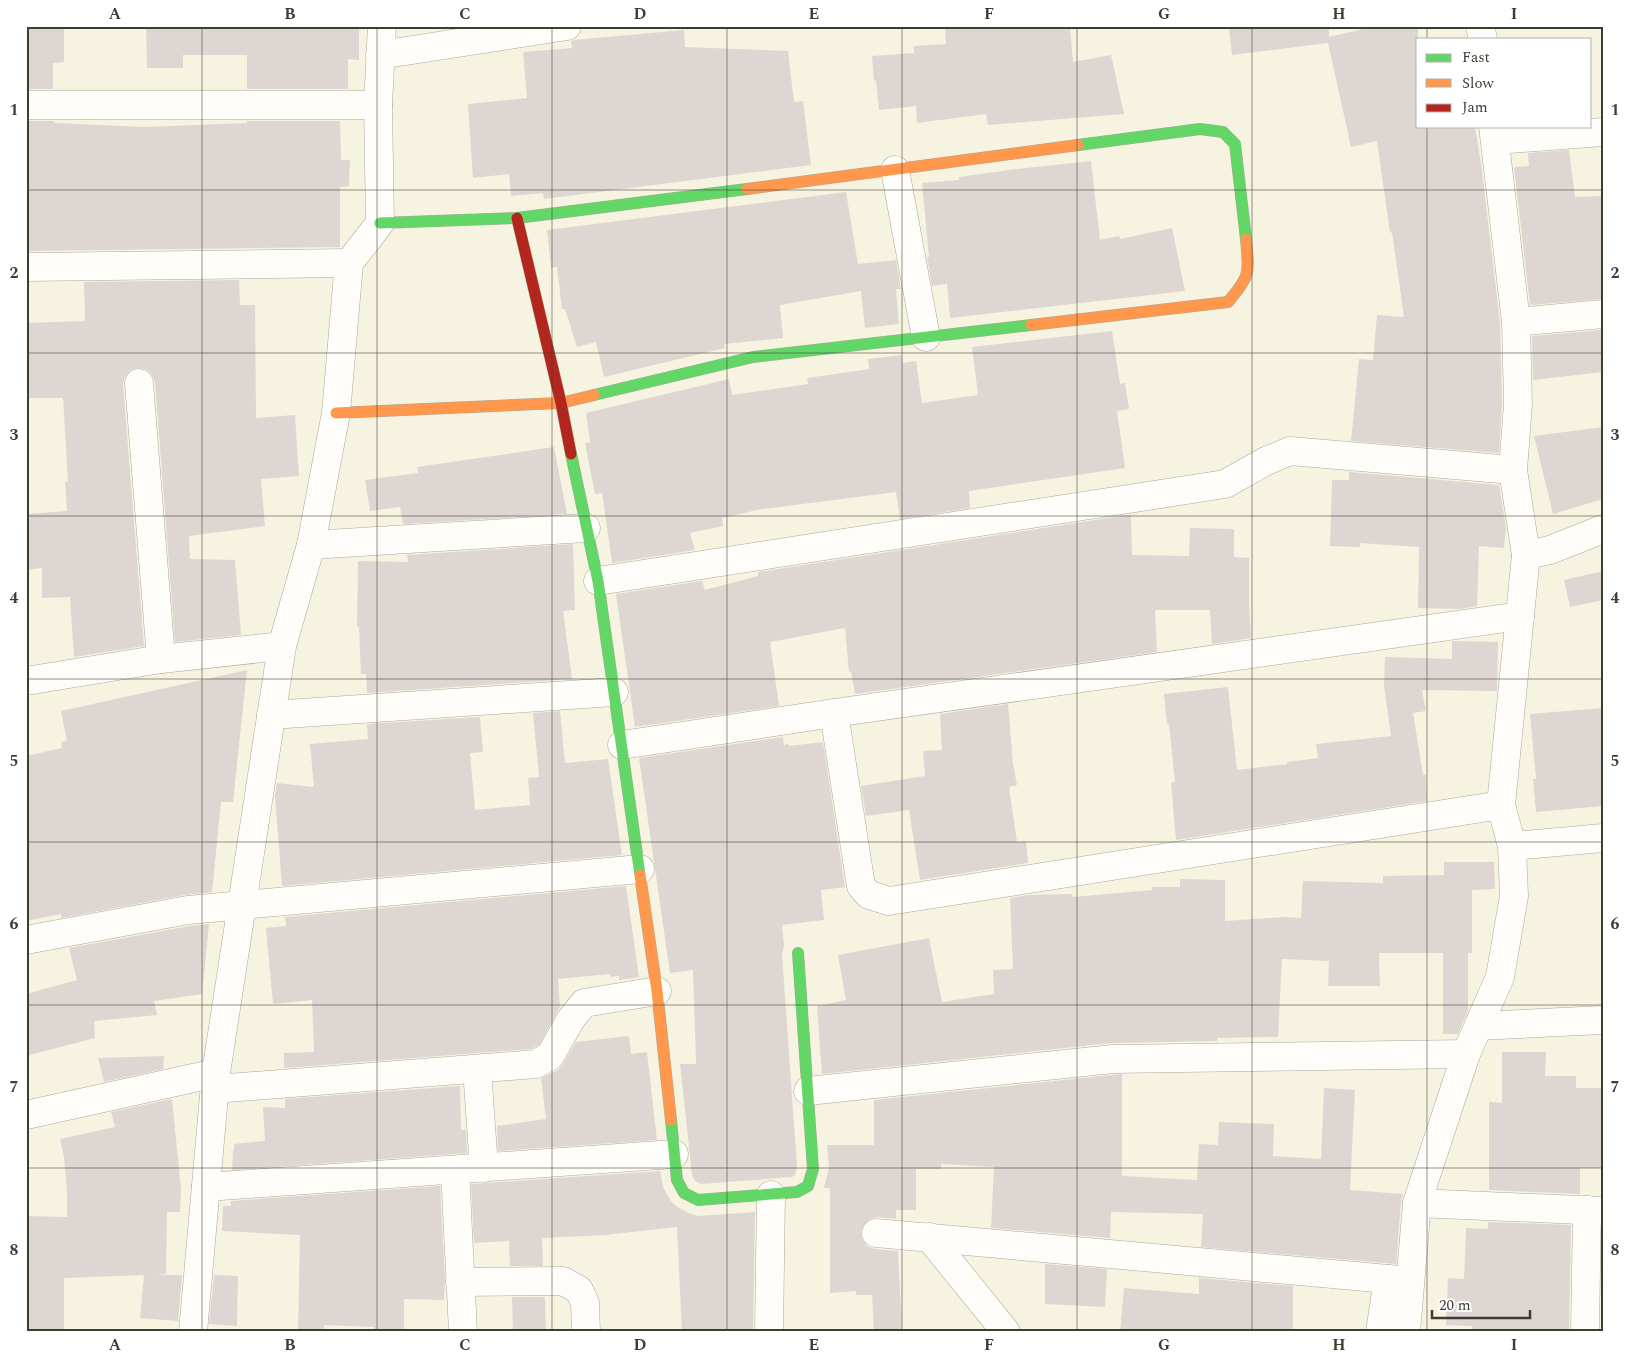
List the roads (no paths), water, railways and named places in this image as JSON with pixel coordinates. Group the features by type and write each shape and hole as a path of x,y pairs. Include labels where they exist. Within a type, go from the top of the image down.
{"street":[{"path":"193,1332 215,1081 282,646 311,545 336,413 349,263 380,223 378,105 382,26"},
{"path":"380,55 567,26"},
{"path":"26,105 378,105"},
{"path":"336,413 561,403 753,357 1228,302 1242,286 1249,270 1235,144 1223,132 1200,129 517,218 380,223"},
{"path":"1380,1332 1399,1280 1417,1204 1466,1054 1500,977 1514,896 1512,846 1501,805 1526,555 1513,470 1518,404 1516,322 1494,133 1603,132"},
{"path":"895,170 926,337"},
{"path":"517,218 561,403 598,581 640,869 677,1180 684,1193 698,1200 797,1192 808,1186 813,1169 798,954"},
{"path":"26,267 349,263"},
{"path":"1516,322 1603,314"},
{"path":"139,383 161,659"},
{"path":"598,581 1225,484 1266,461 1290,451 1513,470"},
{"path":"311,545 586,528"},
{"path":"1526,555 1550,550 1603,528"},
{"path":"622,745 834,713 1520,616"},
{"path":"26,681 161,659 282,646"},
{"path":"271,715 614,692"},
{"path":"834,713 861,886 869,895 889,901 1501,805"},
{"path":"1512,846 1603,838"},
{"path":"26,940 188,910 640,869"},
{"path":"26,1115 215,1081 476,1069 536,1064 550,1056 570,1020 584,1004 656,991"},
{"path":"1479,1026 1603,1020"},
{"path":"808,1091 1113,1059 1466,1054"},
{"path":"476,1069 484,1168"},
{"path":"206,1187 674,1154"},
{"path":"455,1170 463,1332"},
{"path":"769,1332 771,1195"},
{"path":"1417,1204 1595,1211 1594,1300 1585,1332"},
{"path":"876,1233 1399,1280"},
{"path":"929,1238 1006,1332"},
{"path":"1399,1280 1406,1332"},
{"path":"460,1282 563,1281 578,1290 584,1303 586,1332"}]}
